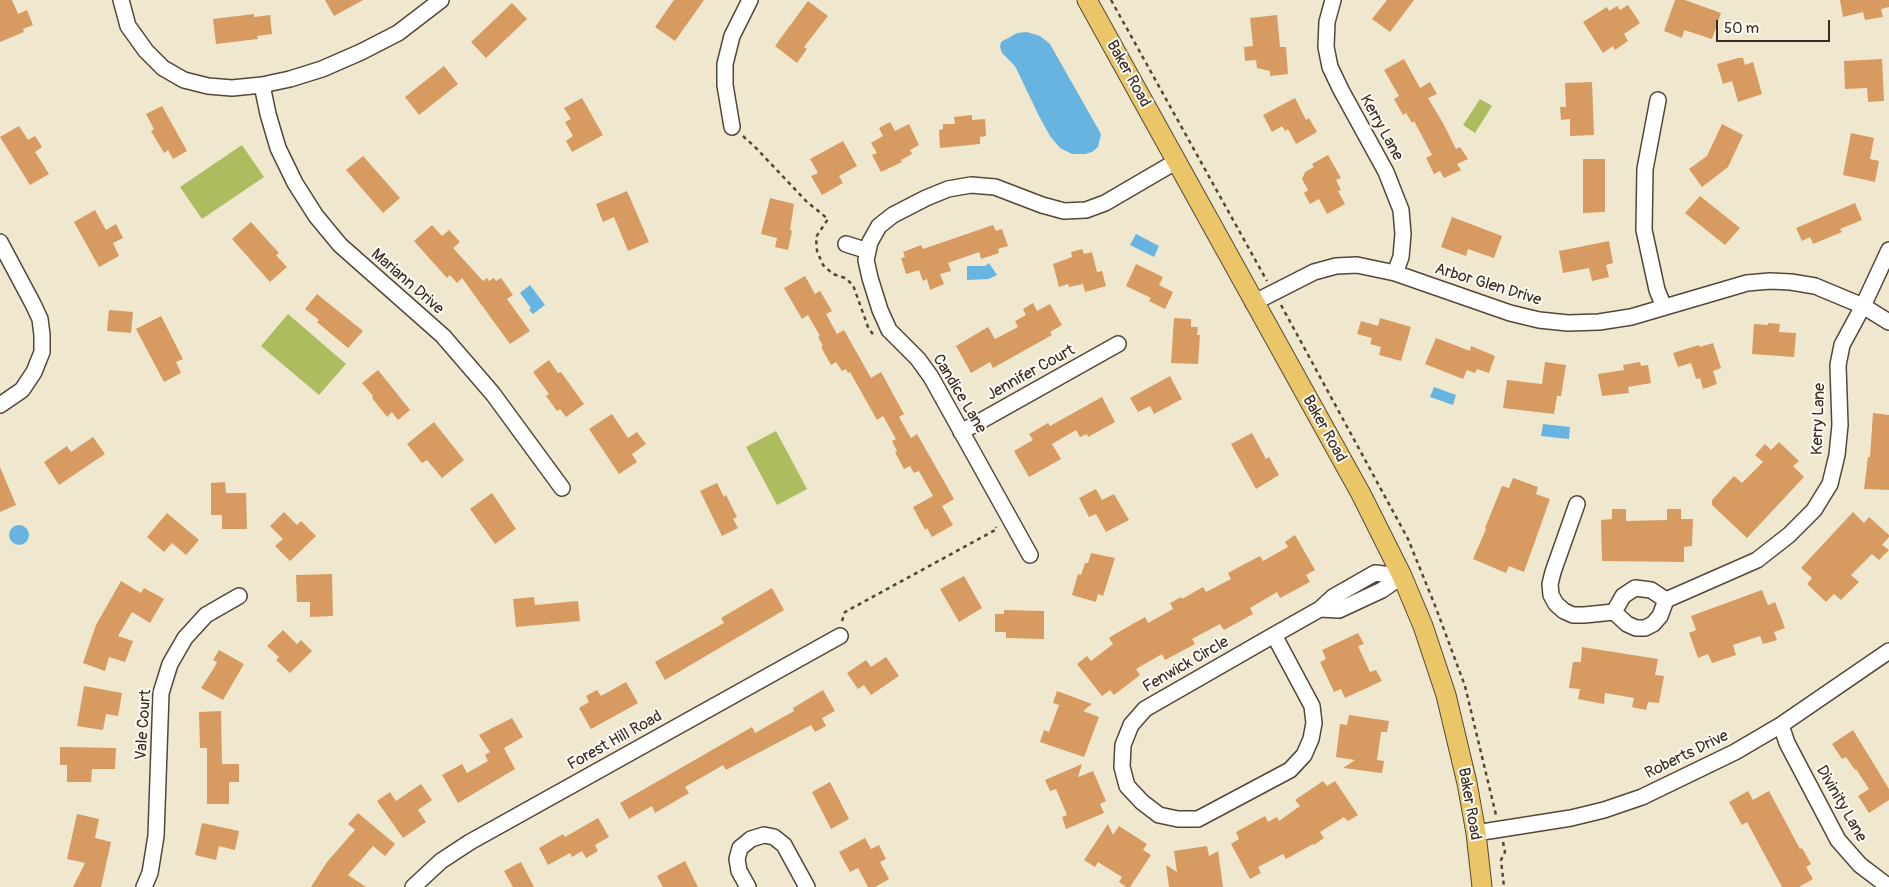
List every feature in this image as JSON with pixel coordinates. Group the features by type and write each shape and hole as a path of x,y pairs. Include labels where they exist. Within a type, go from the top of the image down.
{"main road":[{"name":"Baker Road","path":"1088,0 1361,494 1402,576 1423,626 1446,695 1467,783 1476,833 1482,887"}],"street":[{"path":"120,0 128,26 146,51 163,68 184,80 208,86 232,88 262,85 322,69 398,33 441,0"},
{"path":"732,127 724,85 724,64 732,36 750,0"},
{"name":"Kerry Lane","path":"1333,0 1326,30 1326,47 1330,67 1386,172 1401,210 1403,234 1400,257 1395,273"},
{"name":"Mariann Drive","path":"262,85 278,148 295,183 316,216 340,245 443,336 494,394 562,488"},
{"path":"1658,100 1645,169 1644,230 1657,290 1664,307"},
{"name":"Candice Lane","path":"1030,555 931,377 918,359 889,330 880,310 866,260 870,242 879,226 893,215 948,189 971,185 995,187 1042,205 1064,211 1086,210 1105,202 1176,161"},
{"path":"0,242 40,319 42,335 42,352 34,372 22,390 0,406"},
{"path":"846,244 868,251"},
{"name":"Kerry Lane","path":"1666,600 1757,560 1789,535 1814,510 1830,484 1837,455 1840,425 1838,365 1840,355 1845,339 1864,306 1889,250"},
{"name":"Arbor Glen Drive","path":"1254,302 1314,272 1336,266 1357,265 1395,273 1510,313 1539,320 1568,323 1599,322 1632,317 1746,283 1770,281 1816,286 1864,306 1889,322"},
{"name":"Jennifer Court","path":"961,432 1118,344"},
{"path":"1577,504 1553,572 1550,584 1551,595 1556,604 1572,615 1614,612 1627,624 1636,628 1645,628 1653,624 1660,616 1666,600 1651,590 1635,588 1623,596 1614,612"},
{"name":"Fenwick Circle","path":"1274,635 1312,706 1314,724 1311,740 1304,755 1290,770 1198,819 1178,819 1159,815 1142,802 1128,786 1122,767 1123,745 1131,725 1145,709 1274,635 1320,609 1334,596 1375,573 1402,576"},
{"name":"Vale Court","path":"144,887 150,873 156,836 161,693 170,664 185,638 206,615 239,596"},
{"name":"Forest Hill Road","path":"413,887 441,861 470,842 840,636"},
{"name":"Roberts Drive","path":"1476,833 1571,818 1604,810 1642,796 1735,752 1781,725 1889,651"},
{"name":"Divinity Lane","path":"1781,725 1787,743 1838,840 1860,865 1889,887"},
{"path":"748,887 740,871 737,859 740,848 751,839 764,835 774,838 784,845 807,887"}],"path":[{"path":"732,127 757,149 807,202 828,220 816,237 816,251 823,265 833,274 845,278 852,285 868,327 877,340"},
{"path":"840,636 845,612 997,529 992,520"}],"green space":[{"path":"1480,99 1492,106 1475,133 1463,125"},
{"path":"242,145 264,177 202,219 180,187"},
{"path":"288,314 346,364 319,395 261,346"},
{"path":"776,431 807,489 777,505 746,447"}],"water":[{"path":"1027,32 1040,36 1050,44 1101,134 1098,147 1092,152 1072,154 1060,148 1050,136 1039,116 1015,66 1002,53 1001,42 1017,33"},
{"path":"1136,234 1159,246 1154,257 1130,245"},
{"path":"989,263 997,275 989,279 967,280 967,266 985,266"},
{"path":"530,285 545,305 533,314 520,293"},
{"path":"1434,387 1456,395 1453,405 1430,397"},
{"path":"1543,424 1570,427 1569,439 1541,436"},
{"path":"19,525 26,528 29,535 26,542 19,545 12,542 9,535 12,528"}],"building":[{"path":"0,0 12,0 18,14 27,10 33,25 23,29 24,32 0,42"},
{"path":"325,0 363,0 334,16"},
{"path":"674,0 704,0 675,41 655,27"},
{"path":"1387,0 1414,0 1390,32 1372,19"},
{"path":"1675,0 1685,0 1721,13 1712,39 1684,30 1682,38 1664,31"},
{"path":"1840,0 1889,0 1889,7 1881,9 1883,17 1865,20 1863,12 1843,17"},
{"path":"808,1 828,16 804,47 807,49 797,63 775,46"},
{"path":"512,3 527,19 486,58 471,42"},
{"path":"1628,5 1640,23 1624,34 1628,41 1615,50 1613,46 1603,53 1583,22 1607,7 1609,11 1617,6 1620,10"},
{"path":"254,14 254,17 270,15 272,34 257,36 258,39 216,44 213,19"},
{"path":"1277,15 1280,47 1286,47 1288,74 1270,76 1270,71 1257,68 1256,60 1245,61 1244,47 1253,46 1250,18"},
{"path":"1743,58 1745,65 1753,62 1762,94 1738,102 1732,81 1723,84 1717,64"},
{"path":"1404,59 1420,88 1430,82 1437,94 1428,98 1456,149 1460,147 1468,159 1457,164 1461,170 1444,178 1440,171 1434,174 1426,158 1432,155 1414,121 1412,123 1406,113 1403,115 1394,99 1399,96 1384,70"},
{"path":"1882,59 1884,101 1868,102 1867,88 1845,89 1844,61"},
{"path":"444,66 458,84 419,115 405,97"},
{"path":"1592,82 1594,135 1570,136 1570,119 1561,120 1560,107 1566,107 1565,83"},
{"path":"582,98 603,135 572,152 566,141 573,136 565,122 571,119 564,108"},
{"path":"1295,98 1306,120 1309,118 1317,132 1296,144 1288,129 1285,131 1282,126 1272,132 1263,115"},
{"path":"162,106 187,151 173,159 168,150 164,153 151,131 154,129 146,114"},
{"path":"972,115 972,120 985,119 986,136 980,137 980,144 940,148 939,130 943,129 943,124 955,124 954,117"},
{"path":"890,122 895,131 909,124 919,145 910,150 912,154 901,160 902,162 881,172 872,155 877,153 871,143 883,136 879,128"},
{"path":"1722,124 1743,135 1728,167 1702,187 1689,169 1707,156"},
{"path":"19,126 28,140 35,136 42,147 35,152 49,174 30,185 0,137"},
{"path":"1851,133 1874,138 1870,159 1879,161 1875,182 1843,175"},
{"path":"843,141 857,166 839,176 843,183 822,195 811,176 818,173 810,159"},
{"path":"1328,155 1341,178 1336,180 1341,190 1338,191 1345,204 1327,214 1319,199 1310,204 1304,193 1308,190 1302,179 1305,172 1314,167 1312,164"},
{"path":"363,156 400,198 383,213 346,170"},
{"path":"1583,159 1605,159 1605,212 1583,213"},
{"path":"627,191 649,242 628,251 614,217 603,222 596,204"},
{"path":"1700,196 1740,228 1725,245 1685,213"},
{"path":"770,198 794,204 790,230 792,231 788,250 775,247 777,238 761,234"},
{"path":"1855,203 1862,220 1840,229 1842,232 1813,244 1810,237 1802,241 1796,228"},
{"path":"95,210 106,230 116,224 123,238 113,243 119,256 99,267 74,222"},
{"path":"1452,217 1502,236 1494,258 1468,249 1466,256 1441,247"},
{"path":"251,222 279,253 276,255 287,267 270,282 232,239"},
{"path":"432,225 442,236 449,230 460,242 453,248 483,281 487,278 489,281 494,278 496,281 501,278 513,295 507,299 530,331 510,344 462,278 457,283 450,275 447,278 414,241"},
{"path":"993,225 996,231 1002,229 1008,246 998,249 999,253 981,259 979,252 948,263 951,271 940,274 944,284 930,290 927,279 923,281 919,270 906,274 901,258 905,257 903,252 921,245 923,249"},
{"path":"1609,241 1613,263 1606,265 1609,277 1592,281 1589,268 1563,273 1559,251"},
{"path":"1082,249 1084,254 1092,252 1097,272 1102,271 1106,286 1085,292 1083,284 1069,287 1068,284 1059,287 1053,264 1072,257 1071,252"},
{"path":"1136,264 1163,277 1159,285 1173,292 1165,309 1149,301 1151,298 1126,286"},
{"path":"805,276 815,294 820,291 832,311 826,314 837,334 844,330 871,378 881,372 904,414 899,417 911,438 917,434 954,499 942,506 953,525 932,537 927,528 925,530 913,507 933,496 919,471 914,473 910,466 904,469 895,452 897,451 892,441 896,439 883,416 877,420 850,372 848,373 846,369 842,371 836,362 831,365 821,347 823,346 818,337 820,336 808,315 802,319 784,288"},
{"path":"317,294 363,331 348,348 317,322 319,320 305,309"},
{"path":"1033,303 1037,311 1050,304 1062,325 1050,332 1052,335 993,368 990,362 971,373 956,346 988,327 995,339 1018,327 1015,321 1026,315 1023,309"},
{"path":"109,310 133,312 131,333 107,331"},
{"path":"161,316 183,359 176,362 181,373 164,382 136,329"},
{"path":"1174,318 1191,319 1191,327 1198,327 1197,335 1200,335 1198,364 1171,363"},
{"path":"1380,318 1411,327 1401,361 1379,355 1381,347 1370,344 1372,338 1357,334 1361,321 1378,326"},
{"path":"1768,323 1780,324 1779,332 1796,333 1794,357 1752,354 1754,324 1768,325"},
{"path":"1436,338 1470,351 1471,346 1495,356 1489,373 1477,369 1475,373 1467,370 1463,379 1425,364"},
{"path":"1713,343 1721,368 1713,371 1717,384 1703,389 1700,378 1696,379 1691,363 1678,367 1673,353"},
{"path":"549,360 558,373 561,372 584,404 566,417 560,409 557,411 546,396 549,394 533,372"},
{"path":"1545,362 1566,365 1561,396 1557,396 1554,414 1503,408 1507,380 1542,384"},
{"path":"1640,362 1641,366 1648,365 1651,383 1628,387 1629,393 1602,396 1598,374 1624,370 1623,365"},
{"path":"378,370 410,410 398,420 392,412 387,417 362,383"},
{"path":"1170,376 1182,399 1154,414 1150,406 1138,412 1130,398"},
{"path":"1102,397 1115,422 1088,437 1087,434 1080,437 1076,430 1052,444 1061,459 1029,477 1014,451 1033,440 1029,434 1048,423 1050,426"},
{"path":"1873,413 1889,415 1889,490 1864,489 1868,457 1870,457"},
{"path":"612,414 628,438 637,432 646,444 632,454 637,462 619,474 589,429"},
{"path":"434,422 464,460 442,478 427,460 422,463 407,444"},
{"path":"1252,433 1266,459 1269,457 1279,475 1256,489 1231,444"},
{"path":"93,437 105,454 59,485 44,462 67,446 71,452"},
{"path":"1779,442 1799,461 1793,466 1804,477 1747,538 1712,505 1712,500 1734,476 1742,483 1763,462 1755,455 1765,444 1771,450"},
{"path":"0,467 16,505 0,512"},
{"path":"1513,478 1538,487 1536,494 1550,499 1524,572 1509,566 1506,573 1473,559 1502,486 1509,488"},
{"path":"225,482 226,493 246,493 247,529 222,529 222,515 211,515 211,483"},
{"path":"717,483 724,497 726,495 737,517 733,519 738,528 722,536 700,491"},
{"path":"1096,489 1102,500 1114,494 1129,520 1106,532 1096,514 1089,517 1079,498"},
{"path":"492,493 516,529 495,544 470,509"},
{"path":"1612,509 1626,509 1626,521 1667,520 1667,509 1681,509 1681,519 1693,519 1692,546 1684,547 1684,562 1602,561 1601,520 1612,519"},
{"path":"284,512 297,525 301,521 316,536 290,561 275,546 283,539 270,526"},
{"path":"1853,512 1864,523 1869,517 1889,535 1882,545 1889,550 1879,560 1872,554 1851,575 1859,582 1841,600 1834,594 1826,602 1807,584 1812,578 1801,568"},
{"path":"167,513 199,540 186,555 172,543 164,552 147,537"},
{"path":"1295,535 1315,570 1306,575 1310,582 1280,598 1277,592 1250,608 1253,614 1224,630 1220,624 1192,639 1195,644 1165,660 1162,654 1136,669 1140,675 1114,695 1110,690 1102,696 1077,664 1087,656 1091,661 1113,644 1109,638 1115,634 1145,617 1148,623 1173,609 1170,603 1181,597 1182,599 1203,587 1206,592 1231,579 1228,573 1260,556 1263,561 1288,547 1285,542"},
{"path":"1091,553 1115,558 1103,596 1098,594 1096,602 1072,595 1078,574 1081,575"},
{"path":"332,574 333,616 310,617 310,602 297,602 296,575"},
{"path":"964,576 982,608 959,622 940,589"},
{"path":"121,581 141,593 144,588 164,599 150,623 132,612 118,636 133,641 125,662 109,657 105,671 83,663 96,625"},
{"path":"772,588 784,610 665,680 655,662 724,623 721,618"},
{"path":"1762,590 1768,605 1775,602 1785,628 1774,632 1777,640 1763,644 1760,636 1733,645 1736,655 1712,663 1708,654 1698,658 1689,633 1696,630 1691,616"},
{"path":"534,597 535,605 578,601 580,621 516,627 513,599"},
{"path":"1004,610 1044,611 1044,639 1006,638 1006,632 995,632 995,614 1004,614"},
{"path":"283,630 297,644 301,640 312,651 290,673 276,660 279,657 267,646"},
{"path":"1358,633 1364,644 1358,646 1370,672 1376,670 1382,681 1345,698 1341,689 1334,692 1320,662 1326,659 1322,650"},
{"path":"1582,647 1658,659 1655,675 1664,676 1659,703 1648,702 1646,710 1632,707 1634,698 1605,693 1604,704 1578,699 1580,689 1569,688 1573,662 1581,662"},
{"path":"219,650 244,664 223,700 201,688 217,662 213,660"},
{"path":"886,657 899,676 871,695 864,685 858,689 847,673 866,660 871,667"},
{"path":"626,682 638,703 591,729 579,708 589,702 586,696 597,690 601,696"},
{"path":"84,686 122,693 118,716 106,714 103,730 77,726"},
{"path":"823,690 835,711 822,718 826,726 815,732 811,725 726,770 723,765 685,787 689,793 655,813 652,806 629,819 620,803 752,727 755,733 794,711 793,708"},
{"path":"1057,691 1092,704 1083,711 1099,717 1084,757 1040,742 1044,730 1049,732 1059,705 1053,703"},
{"path":"221,711 222,764 239,764 239,782 229,782 229,804 207,804 207,748 200,748 199,712"},
{"path":"1349,715 1389,721 1387,732 1381,732 1377,760 1384,761 1382,773 1343,768 1355,760 1336,757 1340,724 1347,725"},
{"path":"512,718 523,737 504,748 515,769 458,803 442,775 462,764 467,773 488,761 485,755 490,752 479,735"},
{"path":"1853,730 1889,789 1889,800 1869,813 1858,796 1869,789 1856,769 1846,757 1842,759 1832,744"},
{"path":"60,747 116,748 115,769 92,769 91,782 67,782 67,765 60,765"},
{"path":"1082,764 1078,777 1093,771 1106,801 1100,804 1104,813 1066,829 1062,817 1067,815 1056,789 1050,791 1045,780"},
{"path":"1323,781 1327,786 1335,781 1358,815 1348,821 1344,817 1320,832 1324,838 1314,845 1286,859 1283,854 1258,867 1261,873 1250,879 1231,844 1239,839 1236,832 1265,816 1268,822 1277,817 1279,821 1300,806 1295,800"},
{"path":"830,782 849,819 831,829 812,792"},
{"path":"421,784 432,800 418,810 426,822 403,838 377,801 390,792 396,801"},
{"path":"1748,791 1753,800 1769,791 1800,849 1802,848 1811,864 1806,867 1813,879 1799,887 1782,887 1747,822 1742,825 1729,802"},
{"path":"358,813 395,844 385,856 373,846 348,875 366,887 311,887 327,862 355,830 348,824"},
{"path":"77,814 99,819 95,838 111,842 101,887 73,887 85,863 67,859"},
{"path":"598,818 609,837 595,845 598,851 586,858 582,851 572,857 570,853 548,865 539,848 563,834 565,837"},
{"path":"202,823 239,831 235,850 219,846 216,860 195,855"},
{"path":"1108,824 1113,835 1119,826 1147,844 1143,850 1151,855 1130,887 1126,887 1119,882 1122,877 1098,862 1095,867 1084,860"},
{"path":"865,838 871,849 879,845 886,859 880,862 889,879 875,887 868,887 858,868 850,872 839,852"},
{"path":"1207,846 1209,856 1218,851 1223,887 1169,887 1166,865 1177,872 1174,851"},
{"path":"685,861 698,887 663,887 657,876"},
{"path":"521,862 534,887 513,887 504,871"}]}
